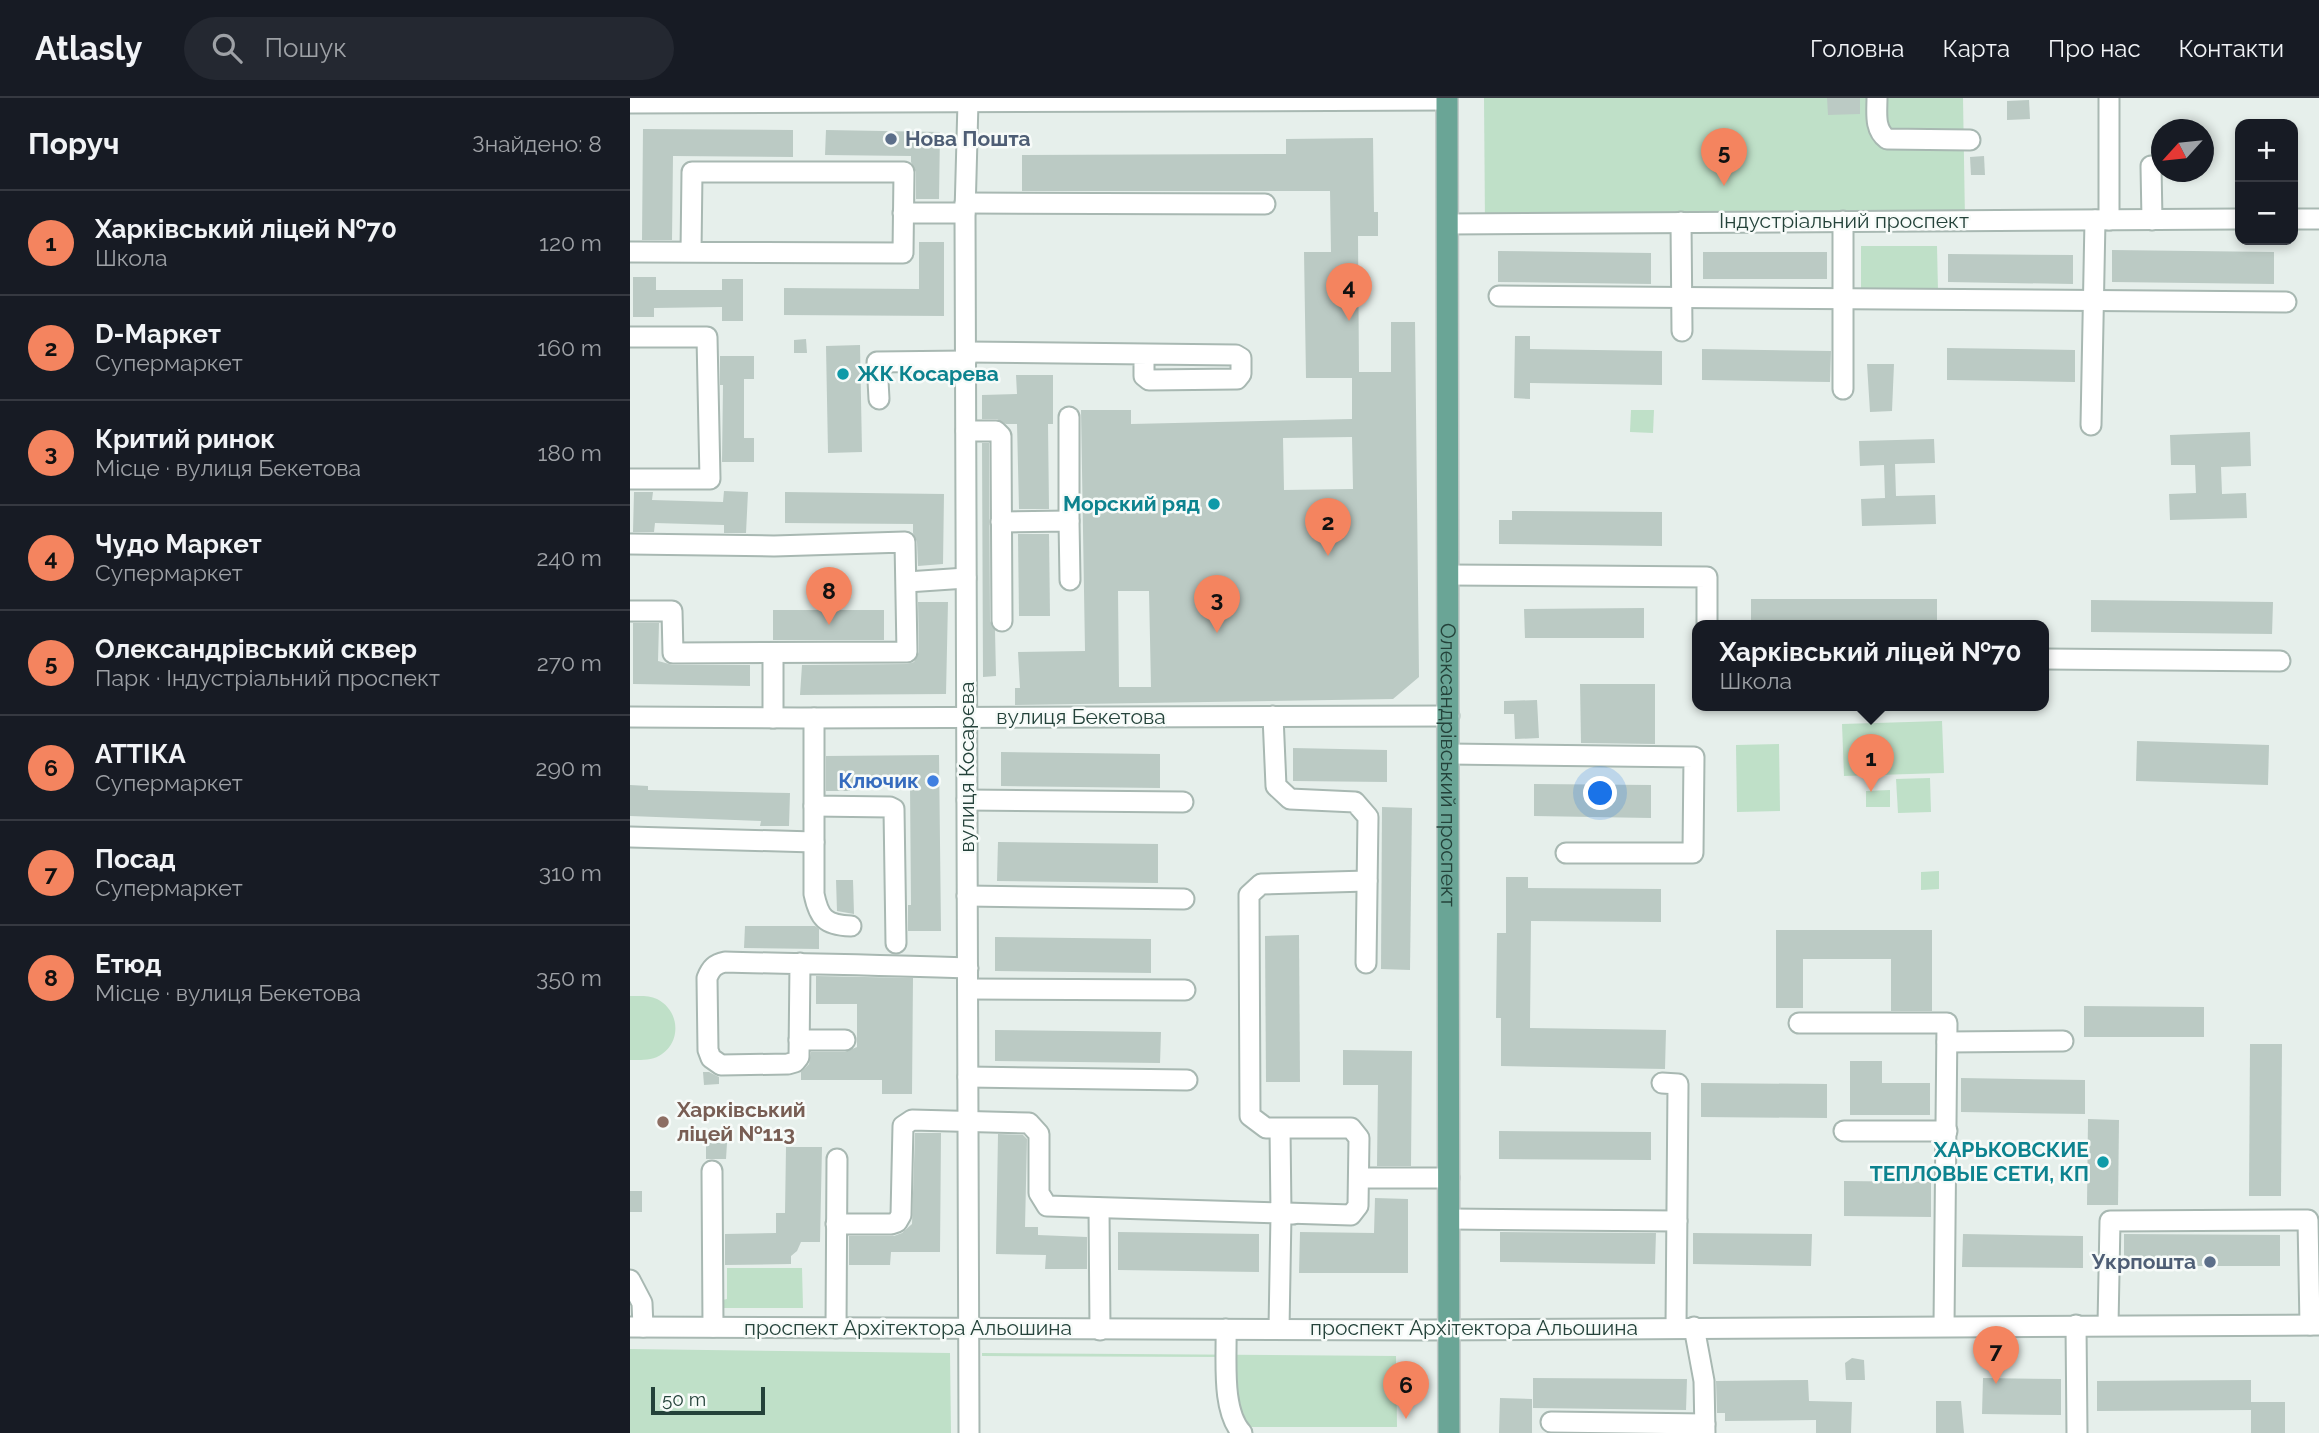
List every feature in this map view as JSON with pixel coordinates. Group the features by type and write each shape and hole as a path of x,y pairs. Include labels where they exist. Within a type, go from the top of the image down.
{"main road":[{"name":"Олександрівський проспект","path":"1447,99 1450,1433"}],"street":[{"path":"1877,98 1877,127 1887,139 1970,139"},
{"path":"2091,425 2094,302 2109,98"},
{"path":"630,119 630,103 1447,99"},
{"name":"вулиця Косарєва","path":"968,102 965,208 969,1433"},
{"path":"630,252 903,253 904,173 692,172 691,252"},
{"path":"2151,182 2152,220"},
{"path":"904,213 965,208 1265,204"},
{"name":"Індустріальний проспект","path":"1448,224 2235,219"},
{"path":"2298,219 2319,219"},
{"path":"1681,222 1682,331"},
{"path":"1843,222 1843,389"},
{"path":"1499,296 2286,302"},
{"path":"630,337 708,337 710,479 630,479"},
{"path":"879,399 877,362 966,356 1144,354"},
{"path":"1069,417 1070,580"},
{"path":"966,431 996,431 1000,436 1002,621"},
{"path":"1001,522 1069,521"},
{"path":"630,544 774,546 905,542 907,652 673,653 672,611 630,611"},
{"path":"1448,575 1707,577 1707,620"},
{"path":"907,582 966,578"},
{"path":"773,653 773,718"},
{"path":"2049,659 2280,661"},
{"name":"вулиця Бекетова","path":"630,716 1449,716"},
{"path":"1273,716 1276,786 1290,799 1355,802 1368,817 1366,963"},
{"path":"814,718 814,894 821,916 832,924 850,926"},
{"path":"1449,754 1694,757 1693,853 1566,853"},
{"path":"967,800 1183,802"},
{"path":"814,806 894,809 896,943"},
{"path":"630,837 814,842"},
{"path":"836,1224 897,1222 901,1215 903,1126 906,1122 1029,1123 1039,1134 1039,1193 1048,1206 1351,1214 1358,1206 1359,1138 1351,1128 1266,1128 1250,1116 1249,895 1261,884 1367,881"},
{"path":"967,896 1184,899"},
{"path":"800,964 799,1057 788,1064 720,1065 715,1062 708,1050 707,978 710,970 717,964 725,962 968,968"},
{"path":"968,989 1185,990"},
{"path":"1799,1023 1947,1023 1944,1326"},
{"path":"799,1040 845,1040"},
{"path":"1947,1042 2063,1041"},
{"path":"968,1077 1187,1080"},
{"path":"1551,1422 1705,1428 1704,1381 1685,1327 1677,1221 1678,1084 1662,1083"},
{"path":"1279,1329 1280,1129"},
{"path":"1844,1131 1947,1131"},
{"path":"836,1328 837,1158"},
{"path":"712,1171 713,1327"},
{"path":"1359,1178 1449,1178"},
{"path":"1099,1208 1100,1330"},
{"path":"1450,1219 1677,1221"},
{"path":"2108,1325 2110,1221 2313,1219 2314,1325"},
{"path":"630,1280 642,1303 637,1327"},
{"path":"2076,1325 2077,1433"},
{"name":"проспект Архітектора Альошина","path":"637,1327 1100,1330 2314,1325"},
{"path":"1226,1329 1228,1409 1242,1433"}],"green space":[{"path":"1484,98 1963,98 1965,221 1485,224"},
{"path":"1861,246 1937,246 1938,291 1861,291"},
{"path":"1631,410 1654,410 1653,433 1630,432"},
{"path":"1942,721 1944,773 1844,776 1842,724"},
{"path":"1779,744 1780,811 1737,812 1736,745"},
{"path":"1930,778 1931,812 1898,813 1896,779"},
{"path":"1890,790 1890,807 1866,807 1866,791"},
{"path":"1939,871 1939,889 1921,890 1921,872"},
{"path":"630,996 657,999 670,1010 674,1018 673,1041 655,1058 630,1060"},
{"path":"727,1268 802,1268 803,1308 723,1308 723,1300 727,1299"},
{"path":"630,1349 950,1353 951,1433 630,1433"},
{"path":"982,1353 1396,1356 1397,1427 1237,1427 1226,1357 982,1356"}],"building":[{"path":"1827,98 1860,98 1860,114 1828,115"},
{"path":"2029,100 2030,119 2007,120 2007,101"},
{"path":"643,129 793,130 793,157 673,156 672,240 642,240"},
{"path":"826,130 940,132 939,199 916,199 916,172 911,156 825,155"},
{"path":"1373,138 1374,212 1378,212 1378,236 1358,236 1359,372 1391,372 1391,322 1415,322 1419,677 1393,699 1015,705 1015,688 1020,688 1018,652 1085,651 1081,410 1131,410 1131,424 1352,419 1352,378 1306,378 1304,252 1331,252 1330,191 1022,191 1022,155 1286,154 1286,139","holes":["1352,437 1353,489 1284,490 1283,438","1118,591 1149,591 1151,687 1119,687"]},
{"path":"1984,156 1985,175 1971,175 1970,157"},
{"path":"919,242 944,242 944,316 784,315 784,288 919,289"},
{"path":"2112,250 2274,252 2274,284 2112,282"},
{"path":"1498,251 1651,253 1651,284 1498,282"},
{"path":"1703,252 1827,252 1827,279 1703,279"},
{"path":"1948,254 2073,255 2073,284 1948,282"},
{"path":"633,277 656,277 656,290 722,290 722,279 743,279 743,321 722,321 722,307 654,308 654,317 633,317"},
{"path":"1515,336 1530,336 1530,349 1662,351 1662,385 1530,383 1530,399 1514,398"},
{"path":"806,339 807,353 794,353 794,340"},
{"name":"ЖК Косарева","path":"860,345 862,452 828,453 826,346"},
{"path":"1947,348 2075,350 2075,382 1947,380"},
{"path":"1702,349 1831,351 1830,382 1702,380"},
{"path":"720,356 754,356 754,379 744,379 744,438 754,438 754,462 722,462 723,385 720,385"},
{"path":"1867,364 1894,364 1892,411 1870,412"},
{"path":"1016,375 1053,375 1053,424 1048,424 1049,509 1019,509 1017,424 1006,424 997,419 982,419 982,395 1017,394"},
{"path":"2250,432 2251,466 2221,467 2222,494 2246,493 2247,518 2170,520 2169,494 2196,493 2195,465 2171,465 2170,435"},
{"path":"1934,439 1935,463 1895,464 1896,496 1935,495 1936,524 1862,526 1861,499 1885,498 1884,465 1860,466 1859,441"},
{"path":"982,443 989,443 990,621 995,630 996,676 983,677"},
{"path":"724,491 748,492 746,533 724,533 724,525 655,523 654,532 633,532 634,492 653,492 652,500 723,502"},
{"path":"785,492 944,494 943,564 918,566 913,524 785,523"},
{"path":"1512,511 1662,512 1662,546 1499,544 1499,520 1512,520"},
{"path":"1018,534 1049,534 1050,616 1019,616"},
{"path":"1751,599 1937,599 1937,620 1751,620"},
{"path":"2091,600 2273,602 2272,634 2091,632"},
{"path":"918,602 948,602 946,694 800,695 802,665 914,662 919,652"},
{"path":"1644,608 1644,638 1525,638 1524,609"},
{"path":"773,610 884,610 884,640 773,640"},
{"path":"633,623 659,623 658,661 673,665 750,665 750,686 633,684"},
{"path":"1580,684 1655,684 1655,744 1581,743"},
{"path":"1537,700 1539,738 1515,739 1514,714 1504,714 1504,701"},
{"path":"2137,741 2269,745 2268,785 2136,781"},
{"path":"1293,748 1387,750 1387,782 1293,781"},
{"path":"1001,752 1160,754 1160,788 1001,786"},
{"path":"939,755 941,931 908,931 908,905 911,905 910,785 849,785 850,791 826,791 826,756"},
{"path":"1534,784 1651,785 1651,818 1534,816"},
{"path":"630,785 648,786 648,790 790,793 789,826 760,826 761,821 630,816"},
{"path":"1382,807 1412,808 1410,970 1381,969"},
{"path":"998,842 1158,844 1158,883 997,881"},
{"path":"1506,877 1528,877 1528,888 1661,889 1661,922 1531,921 1530,1028 1666,1030 1665,1069 1501,1066 1501,1018 1496,1018 1497,933 1506,933"},
{"path":"836,880 853,880 854,914 837,911"},
{"path":"745,926 815,926 819,929 819,949 744,948"},
{"path":"1776,930 1932,930 1932,1011 1891,1011 1891,959 1803,959 1803,1008 1776,1008"},
{"path":"1299,935 1300,1082 1266,1082 1265,936"},
{"path":"995,937 1151,939 1151,973 995,971"},
{"path":"816,976 913,978 912,1094 882,1094 882,1080 801,1080 801,1072 809,1064 811,1052 845,1052 857,1047 857,1004 816,1004"},
{"path":"2084,1006 2204,1007 2204,1037 2084,1037"},
{"path":"995,1030 1161,1032 1160,1063 995,1061"},
{"path":"2250,1044 2282,1044 2281,1196 2249,1196"},
{"path":"1343,1050 1412,1051 1411,1166 1377,1166 1378,1085 1343,1085"},
{"path":"1850,1061 1882,1061 1882,1083 1930,1083 1930,1115 1850,1115"},
{"path":"703,1072 719,1077 719,1084 704,1085"},
{"path":"1961,1078 2085,1080 2085,1114 1961,1112"},
{"path":"1701,1083 1827,1084 1827,1118 1701,1117"},
{"name":"ХАРЬКОВСКИЕ ТЕПЛОВЫЕ СЕТИ, КП","path":"2088,1119 2119,1120 2118,1205 2087,1205"},
{"path":"1499,1131 1651,1132 1651,1160 1499,1159"},
{"path":"915,1133 941,1133 940,1252 891,1252 890,1265 849,1265 849,1236 894,1236 912,1224"},
{"path":"998,1134 1023,1135 1027,1139 1025,1227 1038,1227 1038,1235 1087,1237 1087,1269 1045,1269 1046,1255 996,1254"},
{"path":"706,1143 727,1143 726,1159 706,1159"},
{"path":"786,1147 822,1147 820,1242 801,1242 791,1256 791,1264 725,1265 725,1234 776,1233 776,1213 785,1213"},
{"path":"1844,1181 1931,1182 1931,1217 1844,1216"},
{"path":"630,1191 642,1191 642,1212 630,1212"},
{"path":"1375,1198 1408,1199 1408,1273 1299,1273 1300,1232 1374,1233"},
{"path":"1118,1232 1259,1234 1259,1272 1118,1270"},
{"path":"1500,1232 1656,1233 1655,1264 1500,1262"},
{"path":"1693,1233 1812,1234 1811,1266 1693,1264"},
{"path":"1963,1234 2083,1236 2083,1268 1962,1267"},
{"path":"2124,1234 2280,1235 2280,1266 2124,1266"},
{"path":"1852,1358 1864,1360 1865,1380 1846,1380 1845,1363"},
{"path":"1533,1378 1687,1379 1686,1410 1533,1408"},
{"path":"1983,1378 2061,1379 2061,1415 1982,1414"},
{"path":"1808,1380 1809,1401 1852,1402 1851,1433 1816,1433 1816,1420 1725,1421 1725,1413 1717,1413 1716,1381"},
{"path":"2251,1380 2251,1410 2097,1411 2097,1381"},
{"path":"1500,1398 1532,1399 1532,1433 1499,1433"},
{"path":"1936,1401 1961,1401 1964,1433 1936,1433"},
{"path":"2251,1402 2285,1402 2285,1433 2251,1433"}],"place":[{"name":"Нова Пошта","path":"891,139"},
{"name":"Олександрівський сквер","path":"1724,186"},
{"name":"Чудо Маркет","path":"1349,321"},
{"name":"ЖК Косарева","path":"843,374"},
{"name":"Морский ряд","path":"1214,504"},
{"name":"D-Mаркет","path":"1328,556"},
{"name":"Етюд","path":"829,625"},
{"name":"Критий ринок","path":"1217,633"},
{"name":"Ключик","path":"933,781"},
{"name":"Харківський ліцей №70","path":"1871,792"},
{"name":"Харківський ліцей №113","path":"663,1122"},
{"name":"ХАРЬКОВСКИЕ ТЕПЛОВЫЕ СЕТИ, КП","path":"2103,1162"},
{"name":"Укрпошта","path":"2210,1262"},
{"name":"Посад","path":"1996,1384"},
{"name":"АТТІКА","path":"1406,1419"}]}
